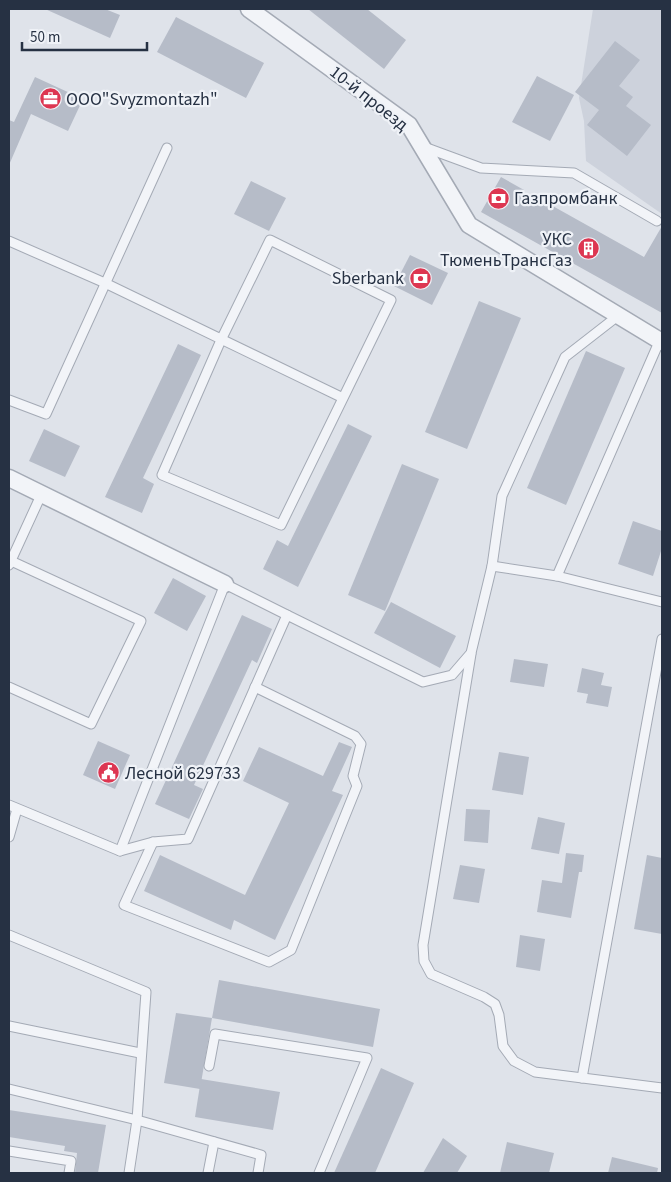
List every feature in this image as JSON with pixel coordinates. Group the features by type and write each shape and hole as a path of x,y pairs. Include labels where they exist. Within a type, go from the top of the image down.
{"street":[{"name":"10-й проезд","path":"249,9 409,125 469,225 619,315 660,342"},
{"path":"9,478 225,584"}],"lane":[{"path":"421,145 481,168 574,173 657,222"},
{"path":"9,400 46,414 167,148"},
{"path":"270,240 391,300 341,397 281,525 162,474 221,340 270,240"},
{"path":"9,241 105,283 341,397"},
{"path":"619,315 565,358 502,496 492,566 471,653 423,945 424,961 431,974 484,997 495,1004 499,1015 503,1046 514,1061 535,1072 662,1088"},
{"path":"557,576 660,342"},
{"path":"9,687 91,724 141,621 9,562 42,493"},
{"path":"492,566 557,576 662,602"},
{"path":"120,851 225,584 423,682 452,675 471,653"},
{"path":"9,837 13,807 120,851 153,842 188,839 287,615"},
{"path":"582,1078 662,639"},
{"path":"153,842 124,905 269,962 291,950 357,786 353,776 361,744 355,736 255,687"},
{"path":"9,935 146,992 140,1053 137,1120 130,1173"},
{"path":"9,1026 140,1053"},
{"path":"209,1066 215,1034 367,1058 319,1173"},
{"path":"9,1089 137,1120 261,1155 258,1173"},
{"path":"208,1173 214,1142"},
{"path":"9,1151 71,1161 69,1173"}],"shaded area":[{"path":"593,9 662,9 662,214 586,161 584,121 579,98"}],"building":[{"path":"45,9 105,9 120,15 110,38"},
{"path":"308,9 367,9 406,40 384,69"},
{"path":"176,17 264,63 246,98 157,52"},
{"path":"615,41 640,60 619,86 633,97 626,106 651,125 627,156 587,125 599,110 575,92"},
{"path":"537,76 574,95 550,141 512,122"},
{"path":"35,77 83,99 68,131 31,114 9,165 9,120 14,122"},
{"name":"УКС ТюменьТрансГаз","path":"501,177 524,190 523,192 531,198 533,195 644,257 662,226 662,313 481,212"},
{"path":"251,181 286,198 269,231 234,214"},
{"path":"410,255 448,273 432,305 394,286"},
{"path":"479,301 521,318 467,449 425,432"},
{"path":"178,344 201,355 143,478 154,484 142,513 105,497"},
{"path":"586,351 625,368 566,505 527,488"},
{"path":"348,424 372,436 298,587 263,569 277,540 288,546"},
{"path":"44,429 80,446 65,477 29,461"},
{"path":"402,464 439,479 385,611 348,595"},
{"path":"633,521 662,531 662,548 653,576 618,564"},
{"path":"173,578 206,596 187,631 154,613"},
{"path":"391,602 456,636 440,668 374,633"},
{"path":"242,615 272,629 257,663 252,660 194,785 203,789 189,819 155,804"},
{"path":"514,659 548,664 544,687 510,682"},
{"path":"582,668 604,673 601,685 612,687 608,707 586,703 588,694 577,692"},
{"path":"98,741 130,755 115,789 83,775"},
{"path":"339,742 352,747 332,791 343,795 275,940 234,920 231,930 144,891 160,855 245,895 289,803 243,781 259,747 323,776"},
{"path":"499,752 529,757 523,795 492,790"},
{"path":"466,809 490,810 488,843 464,841"},
{"path":"538,817 565,823 559,854 531,849"},
{"path":"566,853 584,855 571,918 537,912 542,880 562,883"},
{"path":"647,855 662,858 662,934 634,929"},
{"path":"460,865 485,869 479,903 453,899"},
{"path":"520,935 545,939 540,971 516,967"},
{"path":"219,980 380,1009 373,1047 212,1018"},
{"path":"176,1013 212,1018 200,1089 164,1083"},
{"path":"381,1068 414,1083 375,1173 334,1173"},
{"path":"201,1079 280,1092 273,1130 195,1117"},
{"path":"9,1110 106,1125 98,1173 75,1173 77,1153 64,1151 65,1146 9,1137"},
{"path":"443,1138 467,1156 457,1173 423,1173"},
{"path":"507,1142 554,1153 549,1173 500,1173"},
{"path":"612,1157 658,1168 657,1173 608,1173"}],"place":[{"name":"ООО\"Svyzmontazh\"","path":"50,99"},
{"name":"Газпромбанк","path":"498,198"},
{"name":"УКС ТюменьТрансГаз","path":"588,249"},
{"name":"Sberbank","path":"420,278"},
{"name":"Лесной 629733","path":"109,773"}]}
